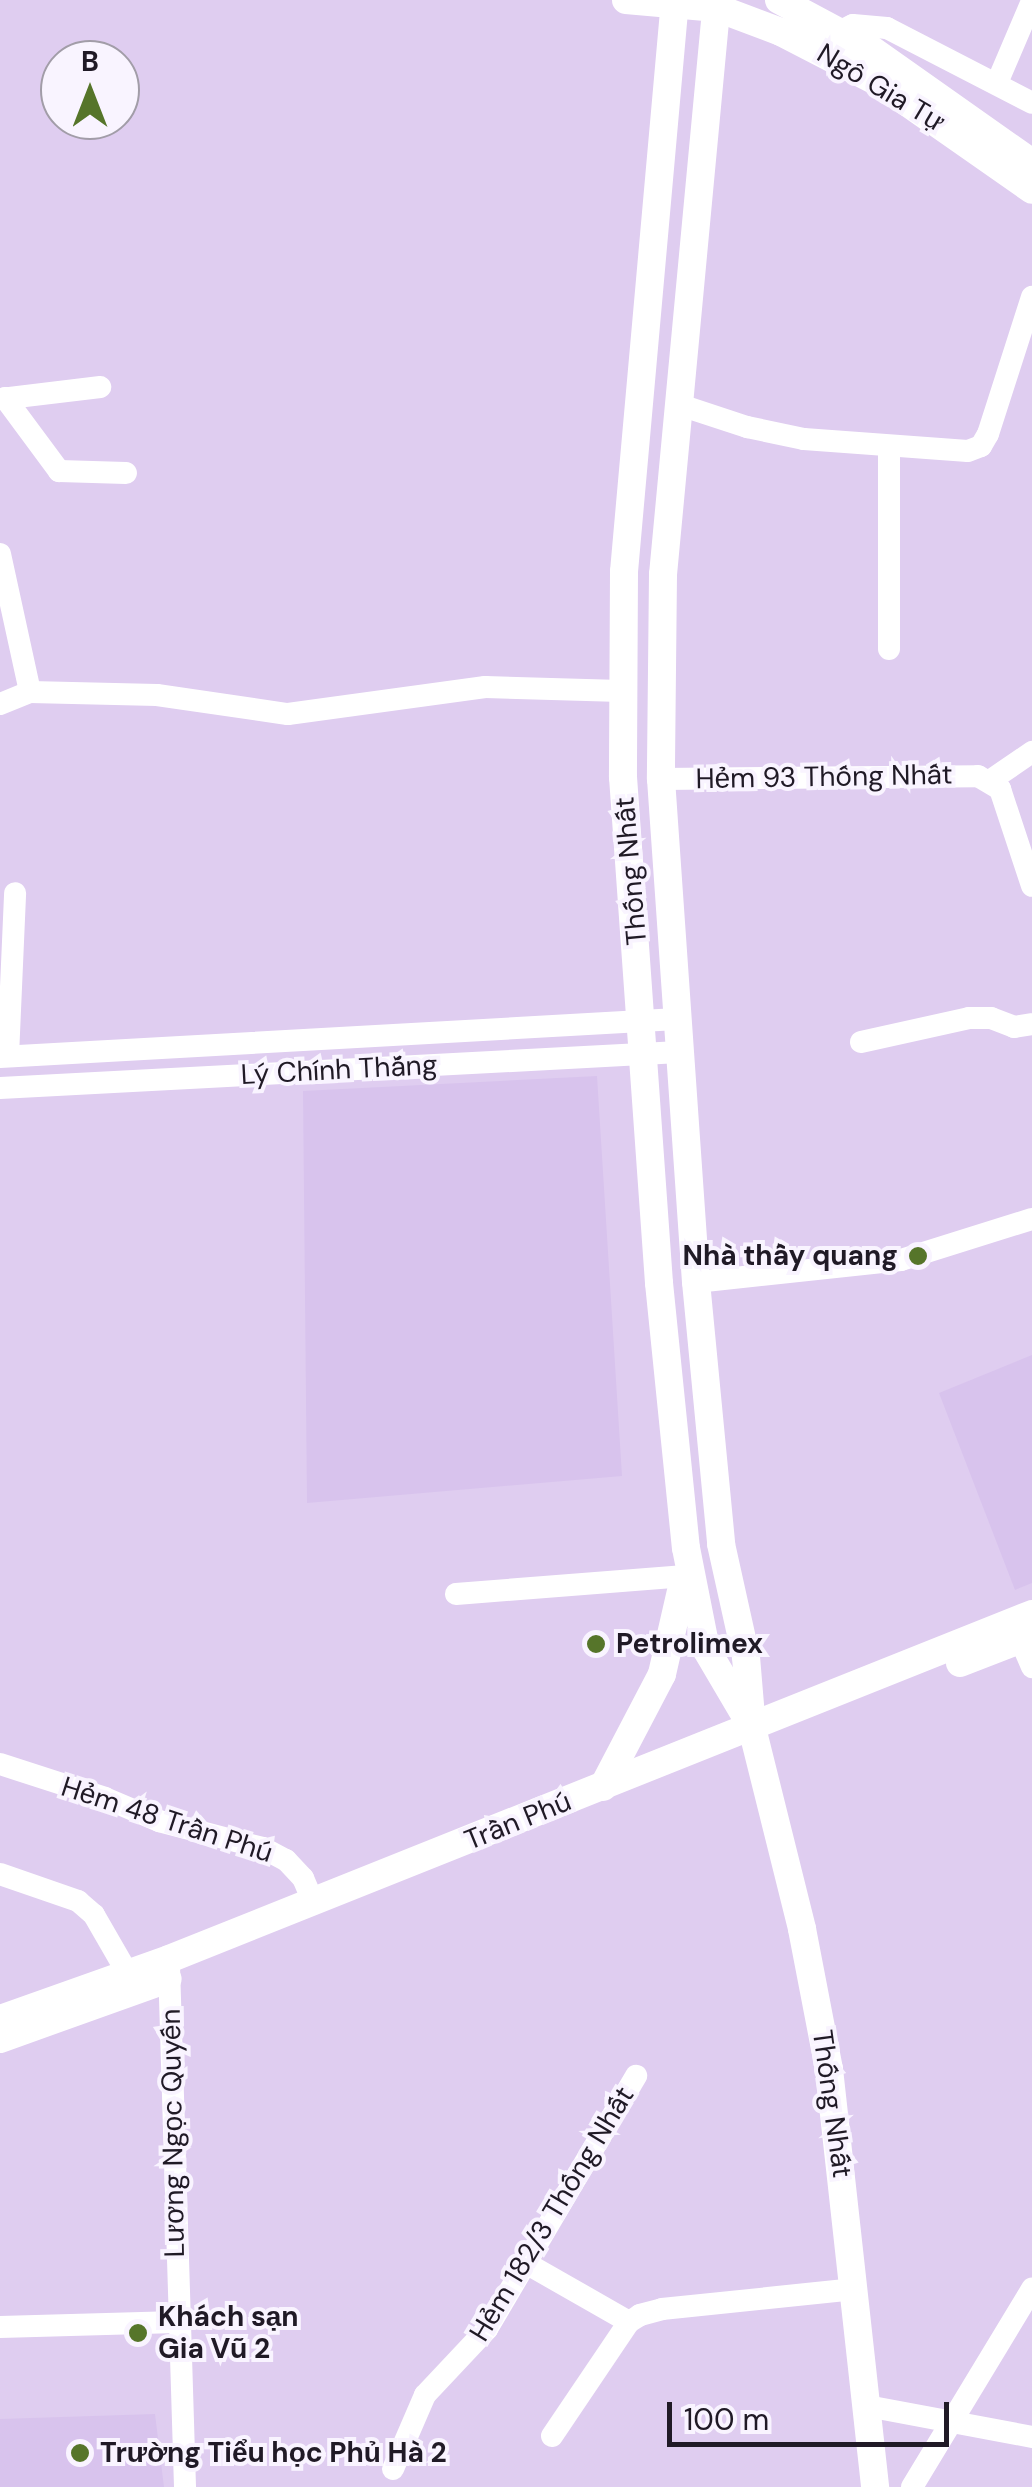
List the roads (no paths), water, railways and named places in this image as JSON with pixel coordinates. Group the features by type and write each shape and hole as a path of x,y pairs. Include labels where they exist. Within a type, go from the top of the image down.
{"main road":[{"name":"Ngô Gia Tự","path":"626,0 717,4 781,32 878,82 1032,190"},
{"name":"Ngô Gia Tự","path":"780,0 841,31 1032,163"},
{"name":"Thống Nhất","path":"675,2 632,471 620,691 623,778 646,1053 659,1283 686,1562 706,1649 754,1736"},
{"name":"Thống Nhất","path":"717,4 663,574 661,779 676,1019 721,1544 746,1657 754,1736 802,1929 830,2069 875,2487"},
{"path":"632,471 670,477"},
{"path":"623,778 661,779"},
{"path":"659,1283 696,1282"},
{"path":"603,1787 662,1674 686,1562 721,1544"},
{"name":"Trần Phú","path":"0,2040 1024,1627"},
{"name":"Trần Phú","path":"0,2019 128,1974 169,1969 313,1902 603,1787 754,1736"}],"street":[{"path":"997,84 1032,1"},
{"path":"841,31 854,25 887,28 1032,103"},
{"path":"677,404 747,427 804,439 968,451 981,446 1032,298"},
{"path":"2,398 100,387"},
{"path":"2,398 58,471 126,473"},
{"path":"890,446 890,649"},
{"path":"0,554 30,692"},
{"path":"0,662 24,658"},
{"path":"0,704 30,692 158,695 288,714 485,687 620,691"},
{"path":"990,780 1032,752"},
{"name":"Hẻm 93 Thống Nhất","path":"661,779 959,774 990,780 1000,789 1032,886"},
{"path":"4,1057 15,893"},
{"path":"860,1042 969,1018 991,1018 1014,1027 1032,1024"},
{"name":"Lý Chính Thắng","path":"4,1057 676,1019"},
{"path":"248,1043 250,1074"},
{"name":"Lý Chính Thắng","path":"0,1088 679,1052"},
{"path":"696,1282 901,1260 1032,1219"},
{"path":"456,1594 686,1562"},
{"path":"1024,1627 1032,1666"},
{"name":"Hẻm 48 Trần Phú","path":"0,1764 105,1798 159,1821 263,1848 286,1860 303,1878 313,1902"},
{"path":"0,1874 78,1901 94,1915 128,1974"},
{"name":"Lương Ngọc Quyến","path":"169,1969 185,2487"},
{"name":"Hẻm 182/3 Thống Nhất","path":"393,2469 426,2395 477,2342 636,2076"},
{"path":"524,2262 628,2322"},
{"path":"912,2487 1032,2289"},
{"path":"552,2436 628,2322 662,2309 855,2290"},
{"path":"0,2327 178,2322"},
{"path":"867,2406 1032,2438"}],"place":[{"name":"Nhà thầy quang","path":"918,1256"},
{"name":"Petrolimex","path":"596,1644"},
{"name":"Khách sạn Gia Vũ 2","path":"138,2333"},
{"name":"Trường Tiểu học Phủ Hà 2","path":"80,2453"}]}
